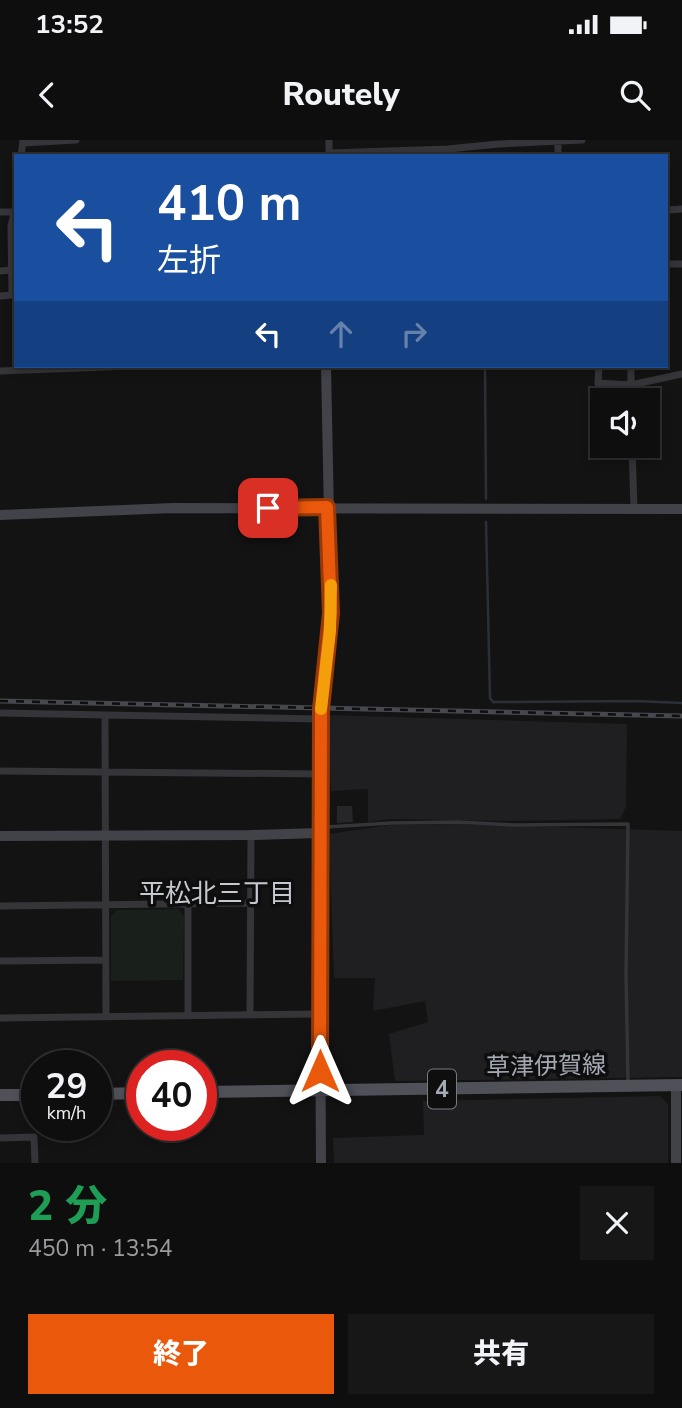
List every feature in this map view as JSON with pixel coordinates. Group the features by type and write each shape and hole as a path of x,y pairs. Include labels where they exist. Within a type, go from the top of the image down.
{"main road":[{"name":"草津伊賀線","path":"217,1092 679,1085"},
{"path":"0,1095 21,1095"}],"street":[{"path":"23,141 76,140"},
{"path":"349,154 582,140"},
{"path":"0,296 12,295 11,226 14,216"},
{"path":"0,271 13,275"},
{"path":"0,370 66,368"},
{"path":"321,1163 321,719 331,613 326,368"},
{"path":"599,368 598,383 631,385 682,374"},
{"path":"631,368 631,385"},
{"path":"632,458 634,509"},
{"path":"0,515 173,508 682,509"},
{"path":"0,713 321,719"},
{"path":"105,715 106,1016"},
{"path":"0,771 321,774"},
{"path":"0,836 251,835 319,832"},
{"path":"250,1015 251,835"},
{"path":"0,906 250,903"},
{"path":"188,905 188,1016"},
{"path":"0,961 106,960"},
{"path":"0,1018 320,1014"},
{"path":"677,1163 679,1085"},
{"path":"0,1138 34,1137 35,1163"}],"lane":[{"path":"319,832 327,827 391,823 628,824 628,1086"}],"shaded area":[{"path":"326,715 627,724 626,807 620,819 390,819 368,822 368,789 331,791"},
{"path":"459,824 682,831 682,1077 395,1081 389,1034 428,1022 425,1001 373,1011 375,978 334,978 329,834 390,825"},
{"path":"179,909 184,917 183,980 111,981 111,916 117,910"},
{"path":"660,1096 668,1104 668,1163 334,1163 333,1138 424,1135 423,1101"}],"building":[{"path":"337,806 352,806 353,822 337,823"}],"waterway":[{"path":"485,368 486,499"},
{"path":"486,522 490,698 493,702 682,703"}],"railway":[{"path":"0,701 682,716"}],"slow traffic":[{"path":"321,709 330,631 331,585"}],"district":[{"name":"平松北三丁目","path":"217,893"}],"route":[{"path":"268,508 327,507 331,613 321,709 320,1071"}]}
